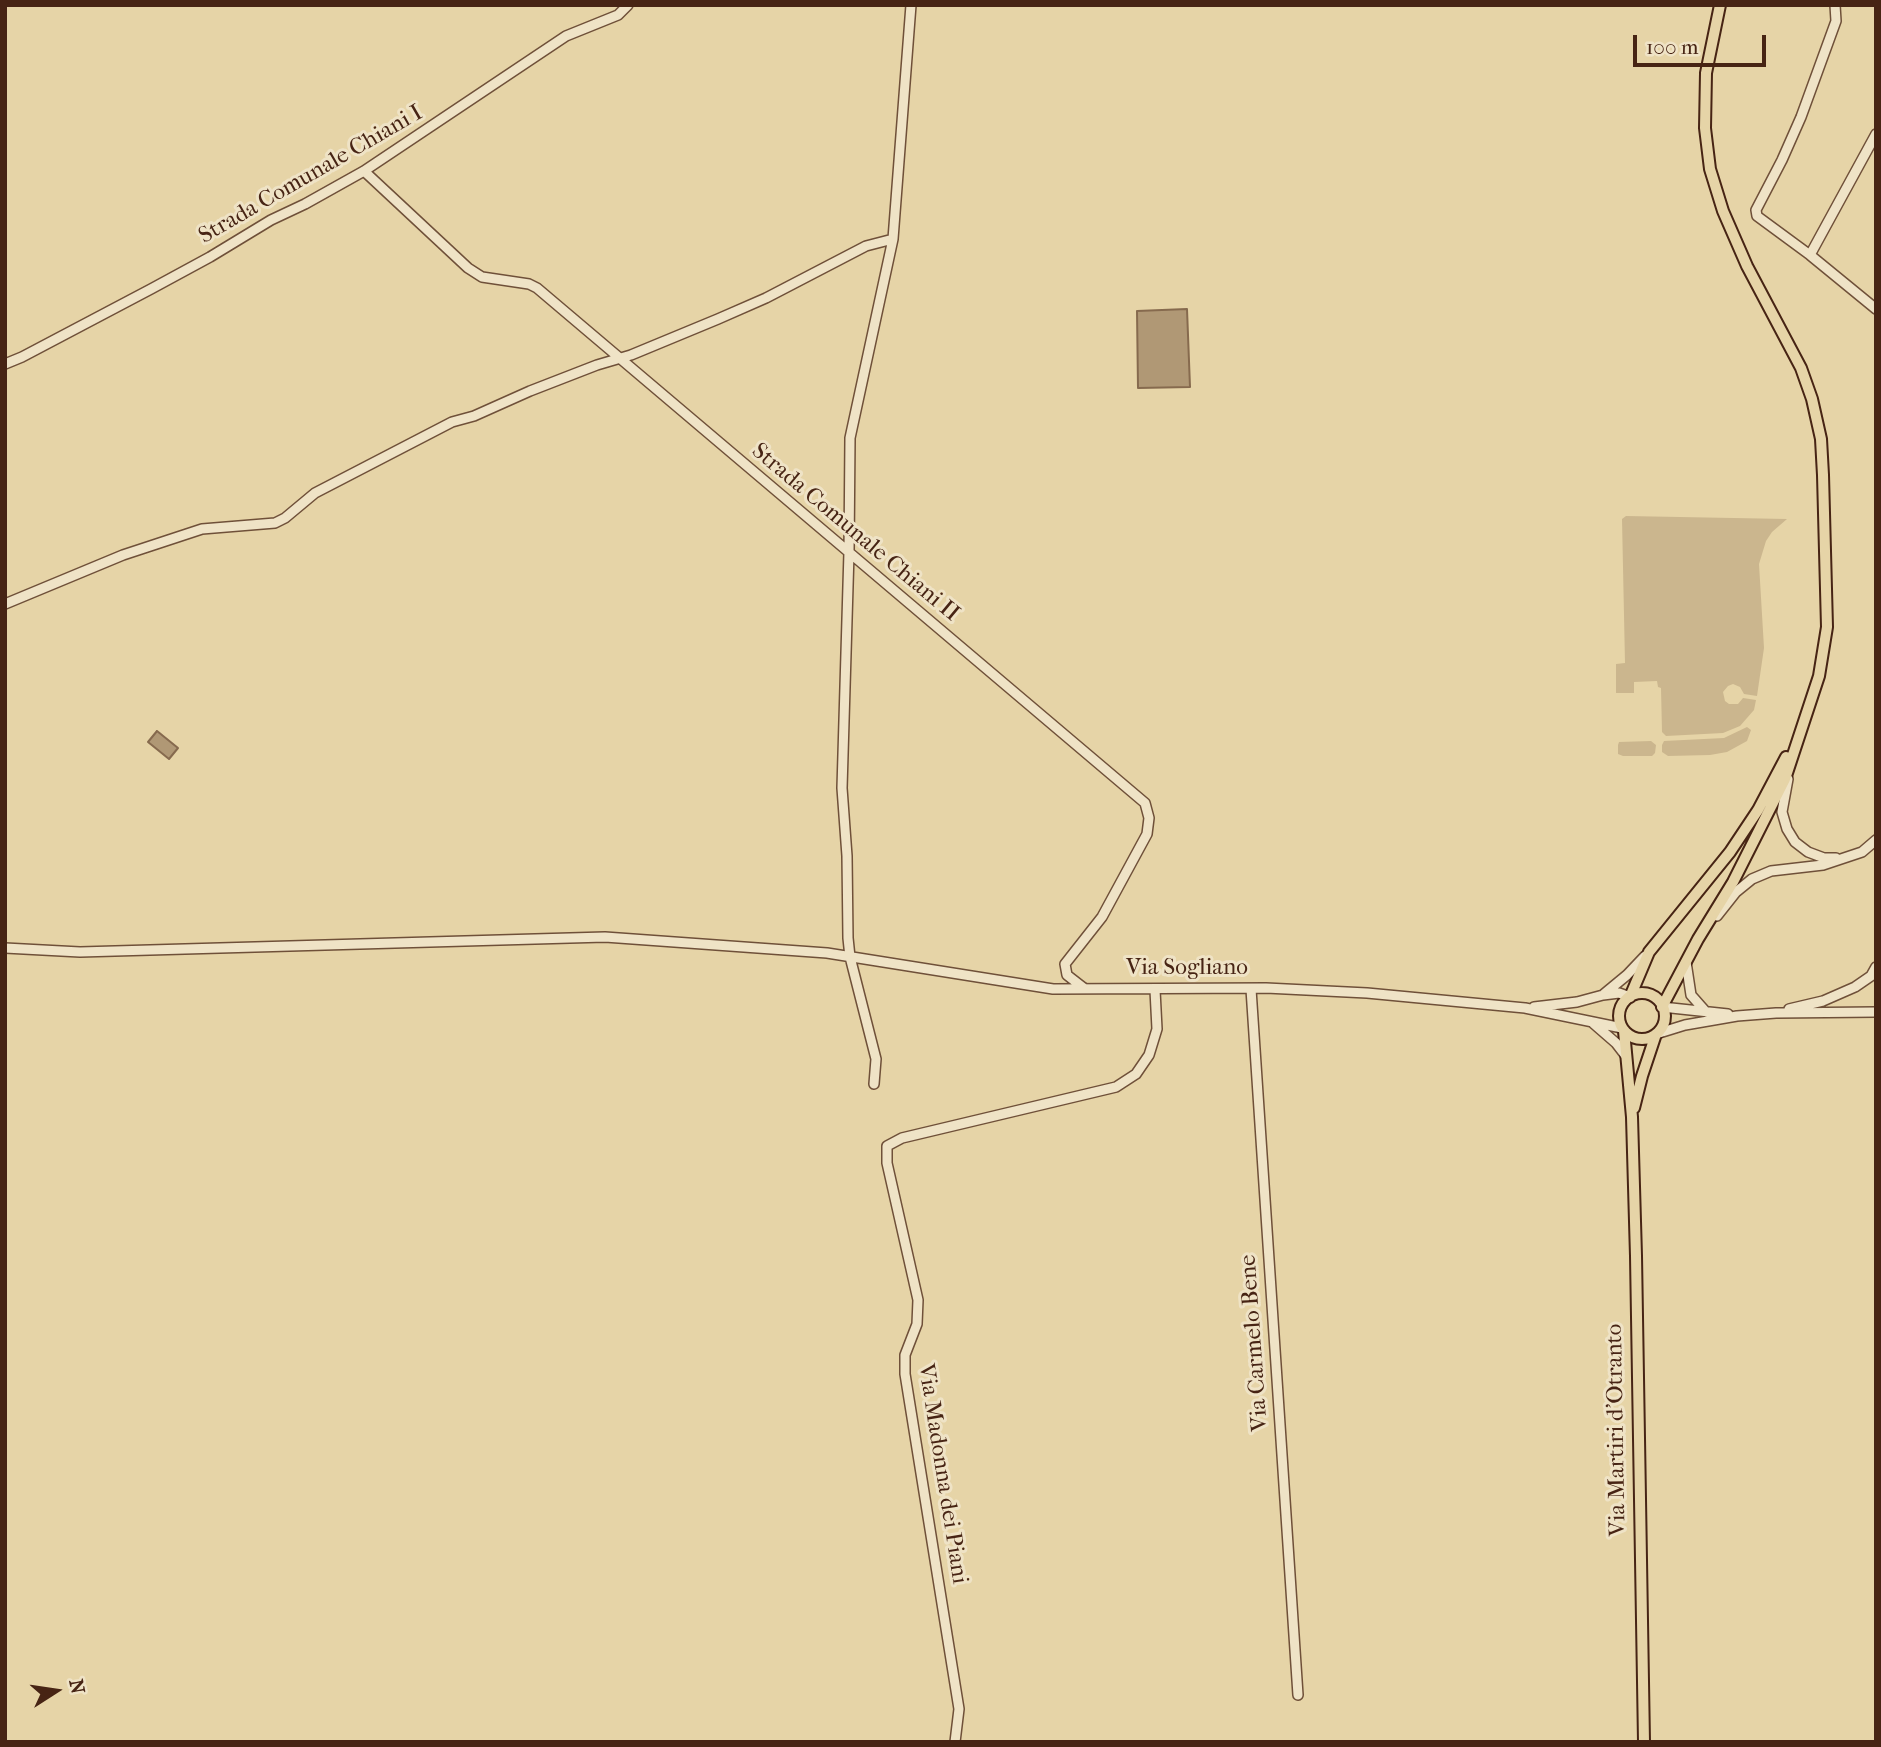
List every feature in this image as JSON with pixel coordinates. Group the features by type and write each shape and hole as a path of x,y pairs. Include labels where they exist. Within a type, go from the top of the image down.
{"main road":[{"path":"1656,1034 1664,1021 1662,1007 1698,939 1733,882 1785,779 1819,676 1827,627 1821,439 1812,399 1801,368 1747,266 1723,211 1710,169 1705,128 1706,74 1720,5"},
{"path":"1623,1029 1619,1016 1620,1008 1630,997 1649,952 1730,852 1758,810 1799,733"},
{"name":"Via Sogliano","path":"1630,997 1637,994 1652,996 1662,1007"},
{"name":"Via Sogliano","path":"1623,1029 1635,1038 1643,1039 1656,1034"},
{"name":"Via Martiri d'Otranto","path":"1623,1029 1632,1117 1644,1742"},
{"name":"Via Martiri d'Otranto","path":"1632,1117 1656,1034"}],"street":[{"name":"Strada Comunale Chiani I","path":"5,364 152,289 271,220 305,205 364,171 566,36 618,15 628,5"},
{"path":"874,1084 877,1059 850,957 842,788 850,438 893,239 911,5"},
{"path":"1835,5 1836,21 1801,117 1756,210 1757,216 1876,309"},
{"path":"1810,256 1876,134"},
{"name":"Strada Comunale Chiani II","path":"364,171 468,268 482,277 529,284 537,288 1145,803 1149,818 1147,834 1102,917 1065,964 1067,975 1086,990"},
{"path":"5,604 123,555 202,529 275,523 285,518 314,493 452,422 474,416 530,391 618,359 766,298 866,246 893,239"},
{"path":"1793,751 1782,812 1787,829 1795,842 1808,852 1825,858 1841,859"},
{"path":"1698,939 1736,892 1752,879 1771,871 1823,865 1862,852 1876,840"},
{"name":"Via Sogliano","path":"5,948 80,951 605,937 827,953 1053,989 1251,989 1367,993 1525,1008 1623,1029"},
{"path":"1603,995 1649,952"},
{"path":"1686,962 1691,995 1706,1012"},
{"path":"1776,1013 1823,1001 1855,987 1871,976 1876,967"},
{"name":"Via Carmelo Bene","path":"1251,989 1298,1695"},
{"name":"Via Madonna dei Piani","path":"955,1742 959,1709 905,1374 905,1355 918,1324 918,1300 887,1163 887,1146 902,1138 1116,1087 1136,1073 1149,1055 1157,1029 1155,990"},
{"name":"Via Sogliano","path":"1525,1008 1577,1002 1619,993 1630,997"},
{"name":"Via Sogliano","path":"1662,1007 1737,1016"},
{"name":"Via Sogliano","path":"1656,1034 1685,1025 1737,1016 1876,1012"},
{"name":"Via Sogliano","path":"1588,1020 1616,1042 1626,1056"}],"shaded area":[{"path":"1187,309 1190,387 1138,388 1137,311"},
{"path":"1626,516 1787,519 1766,541 1759,564 1764,648 1757,696 1744,694 1740,687 1733,684 1723,692 1725,701 1729,704 1738,704 1743,698 1756,700 1754,710 1740,726 1723,733 1666,736 1662,732 1661,688 1658,687 1657,681 1634,682 1634,693 1616,693 1616,664 1625,663 1622,519"},
{"path":"1747,727 1751,730 1747,741 1727,752 1668,756 1662,752 1664,741 1724,738"},
{"path":"157,731 178,748 169,759 148,742"},
{"path":"1651,741 1656,745 1652,756 1618,754 1619,742"}]}
